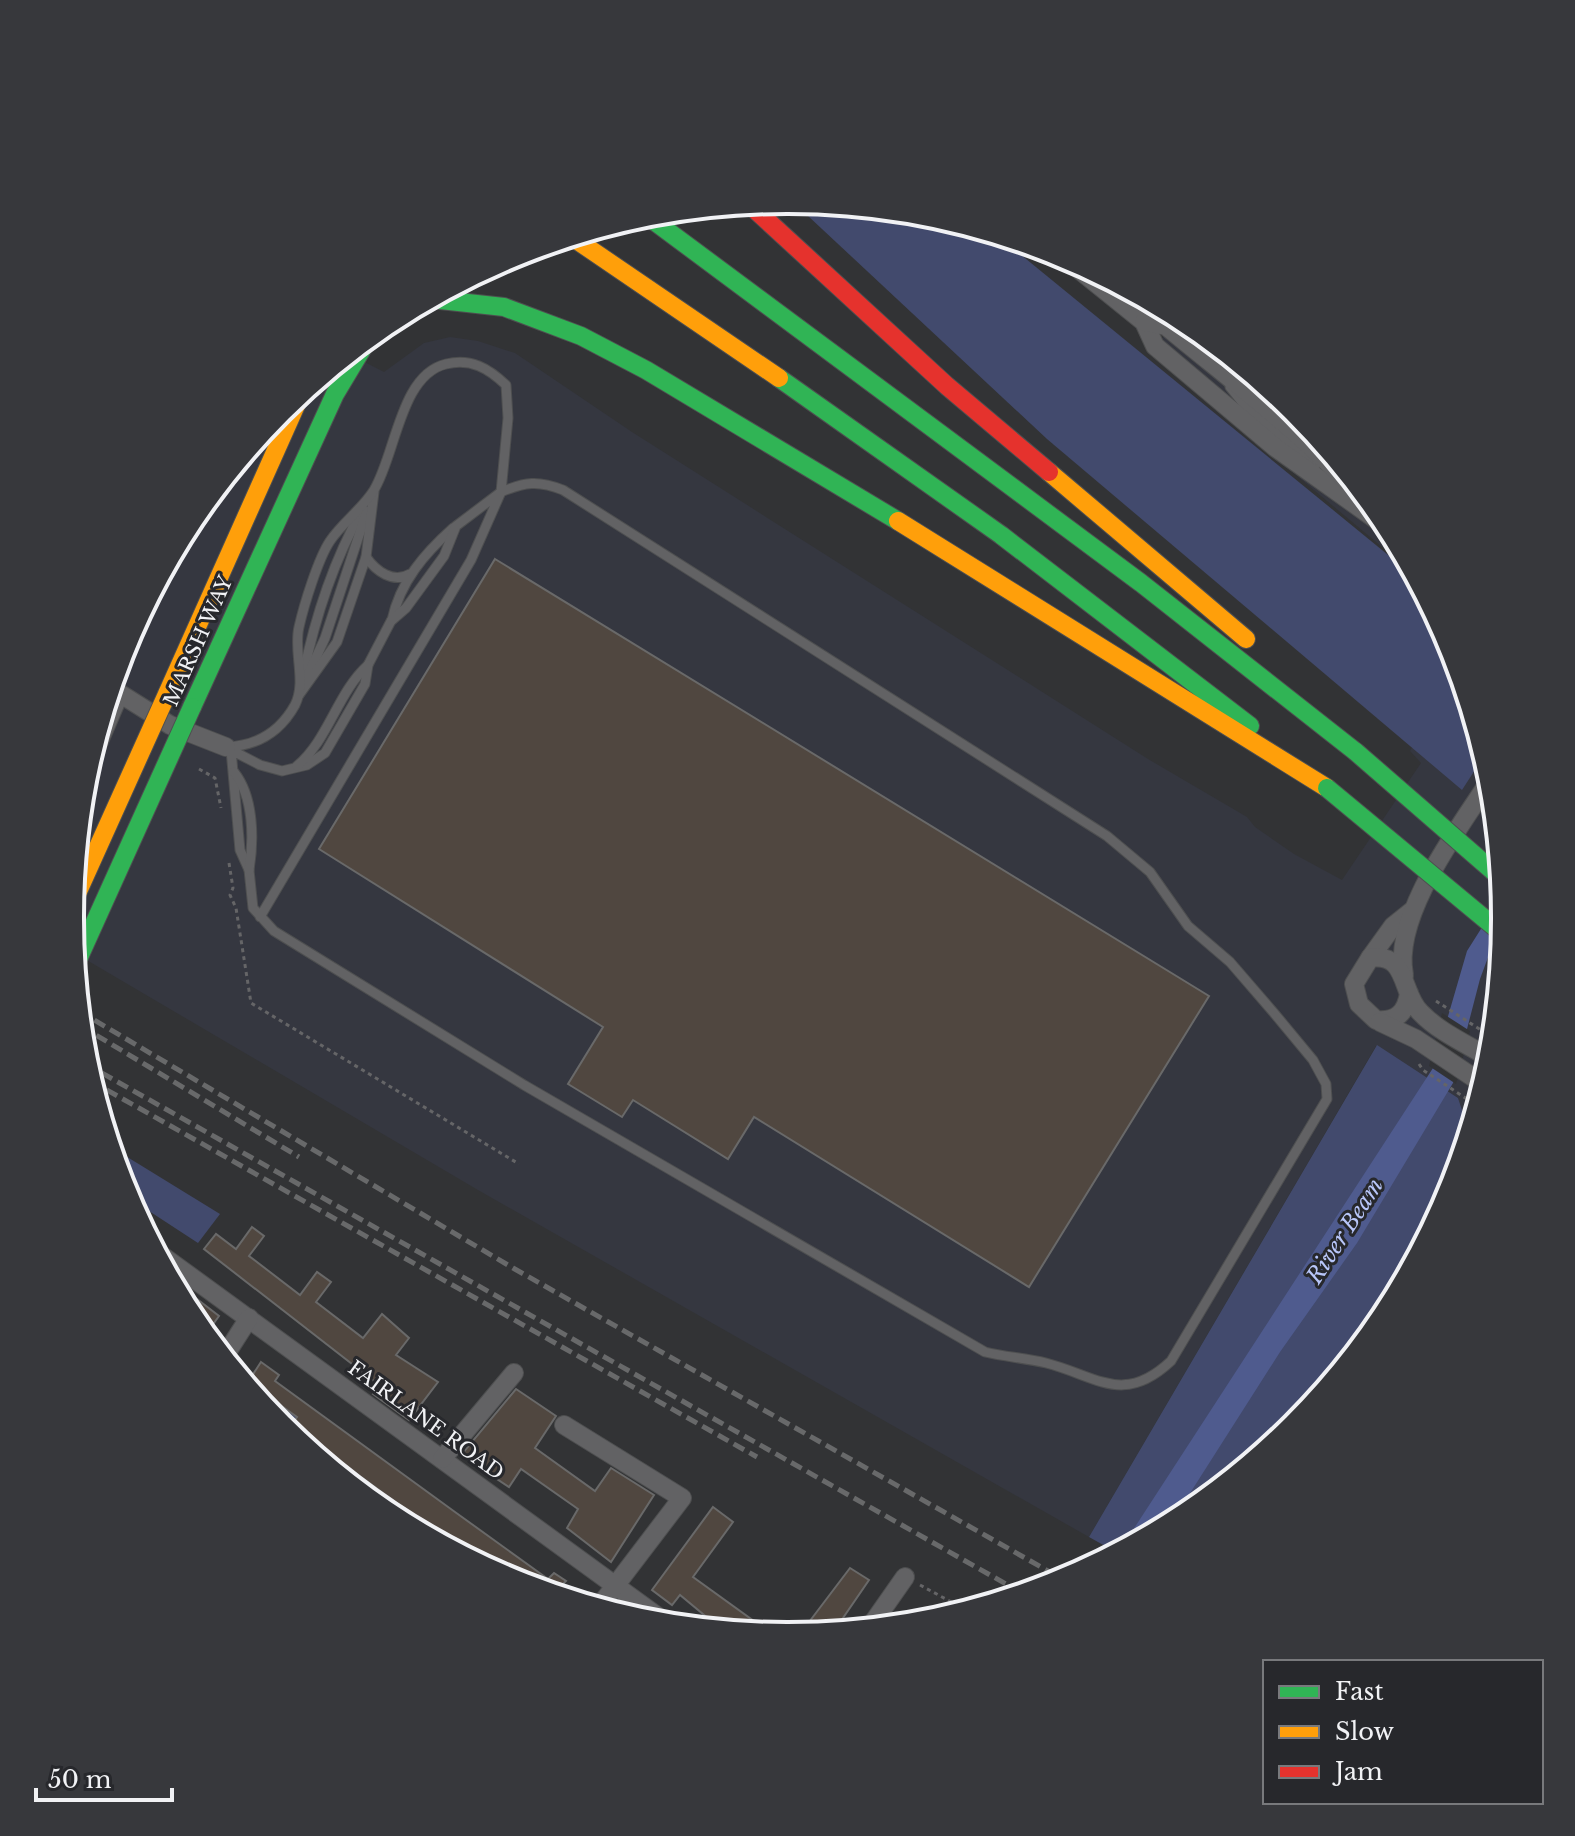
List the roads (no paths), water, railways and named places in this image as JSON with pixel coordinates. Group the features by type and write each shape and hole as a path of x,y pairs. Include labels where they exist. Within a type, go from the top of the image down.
{"main road":[{"path":"761,215 947,386 1248,641 1356,752"},
{"path":"661,226 1129,573 1356,752 1489,867"},
{"path":"583,245 957,501 1142,638 1491,924"},
{"path":"450,302 513,310 607,351 828,478 1058,621 1196,712 1327,788"},
{"name":"MARSH WAY","path":"85,944 335,394 352,366"},
{"name":"MARSH WAY","path":"86,874 288,423"}],"street":[{"path":"1137,308 1151,343 1276,448 1347,491"},
{"path":"1144,322 1166,326 1293,430"},
{"path":"120,694 170,725 228,748"},
{"path":"1478,1051 1420,1013 1409,993 1401,953 1413,910 1480,798"},
{"path":"1413,910 1393,926 1355,979 1354,990 1359,1004 1376,1020 1424,1045 1472,1077"},
{"path":"1370,958 1393,962 1404,975"},
{"path":"1376,1020 1391,1020 1400,1014 1407,1006 1409,993"},
{"name":"FAIRLANE ROAD","path":"176,1265 644,1607"},
{"path":"230,1347 249,1318"},
{"path":"442,1459 514,1373"},
{"path":"564,1425 682,1498 606,1598"},
{"path":"878,1615 905,1577"}],"lane":[{"path":"260,917 471,560 501,492 508,418 506,385 490,371 465,361 433,367 424,374 410,397 374,490 341,548 312,634 299,695"},
{"path":"1211,362 1246,407 1347,491"},
{"path":"1197,382 1246,407"},
{"path":"533,481 563,490 1107,836 1150,872 1188,926 1230,962 1313,1060 1326,1084 1327,1099 1171,1361 1156,1376 1136,1384 1096,1383 1045,1363 985,1352 524,1085 274,931 253,908 249,870 253,849 246,793 234,772 228,748 267,767 294,769 317,760 325,753 365,684 368,665 391,621 398,593 431,548 501,492 533,481"},
{"path":"228,748 256,742 274,731 287,717 337,642 366,557 374,490"},
{"path":"391,621 406,608 444,556 456,526"},
{"path":"366,557 389,576 403,578 413,572"}],"water":[{"name":"River Beam","path":"1491,913 1489,953 1453,1083 1357,1243 1280,1352 1189,1496 1133,1530 1433,1068 1467,951"}],"railway":[{"path":"91,1018 513,1268 1048,1571"},
{"path":"94,1034 299,1157"},
{"path":"102,1073 1009,1586"},
{"path":"106,1089 757,1457"}]}
